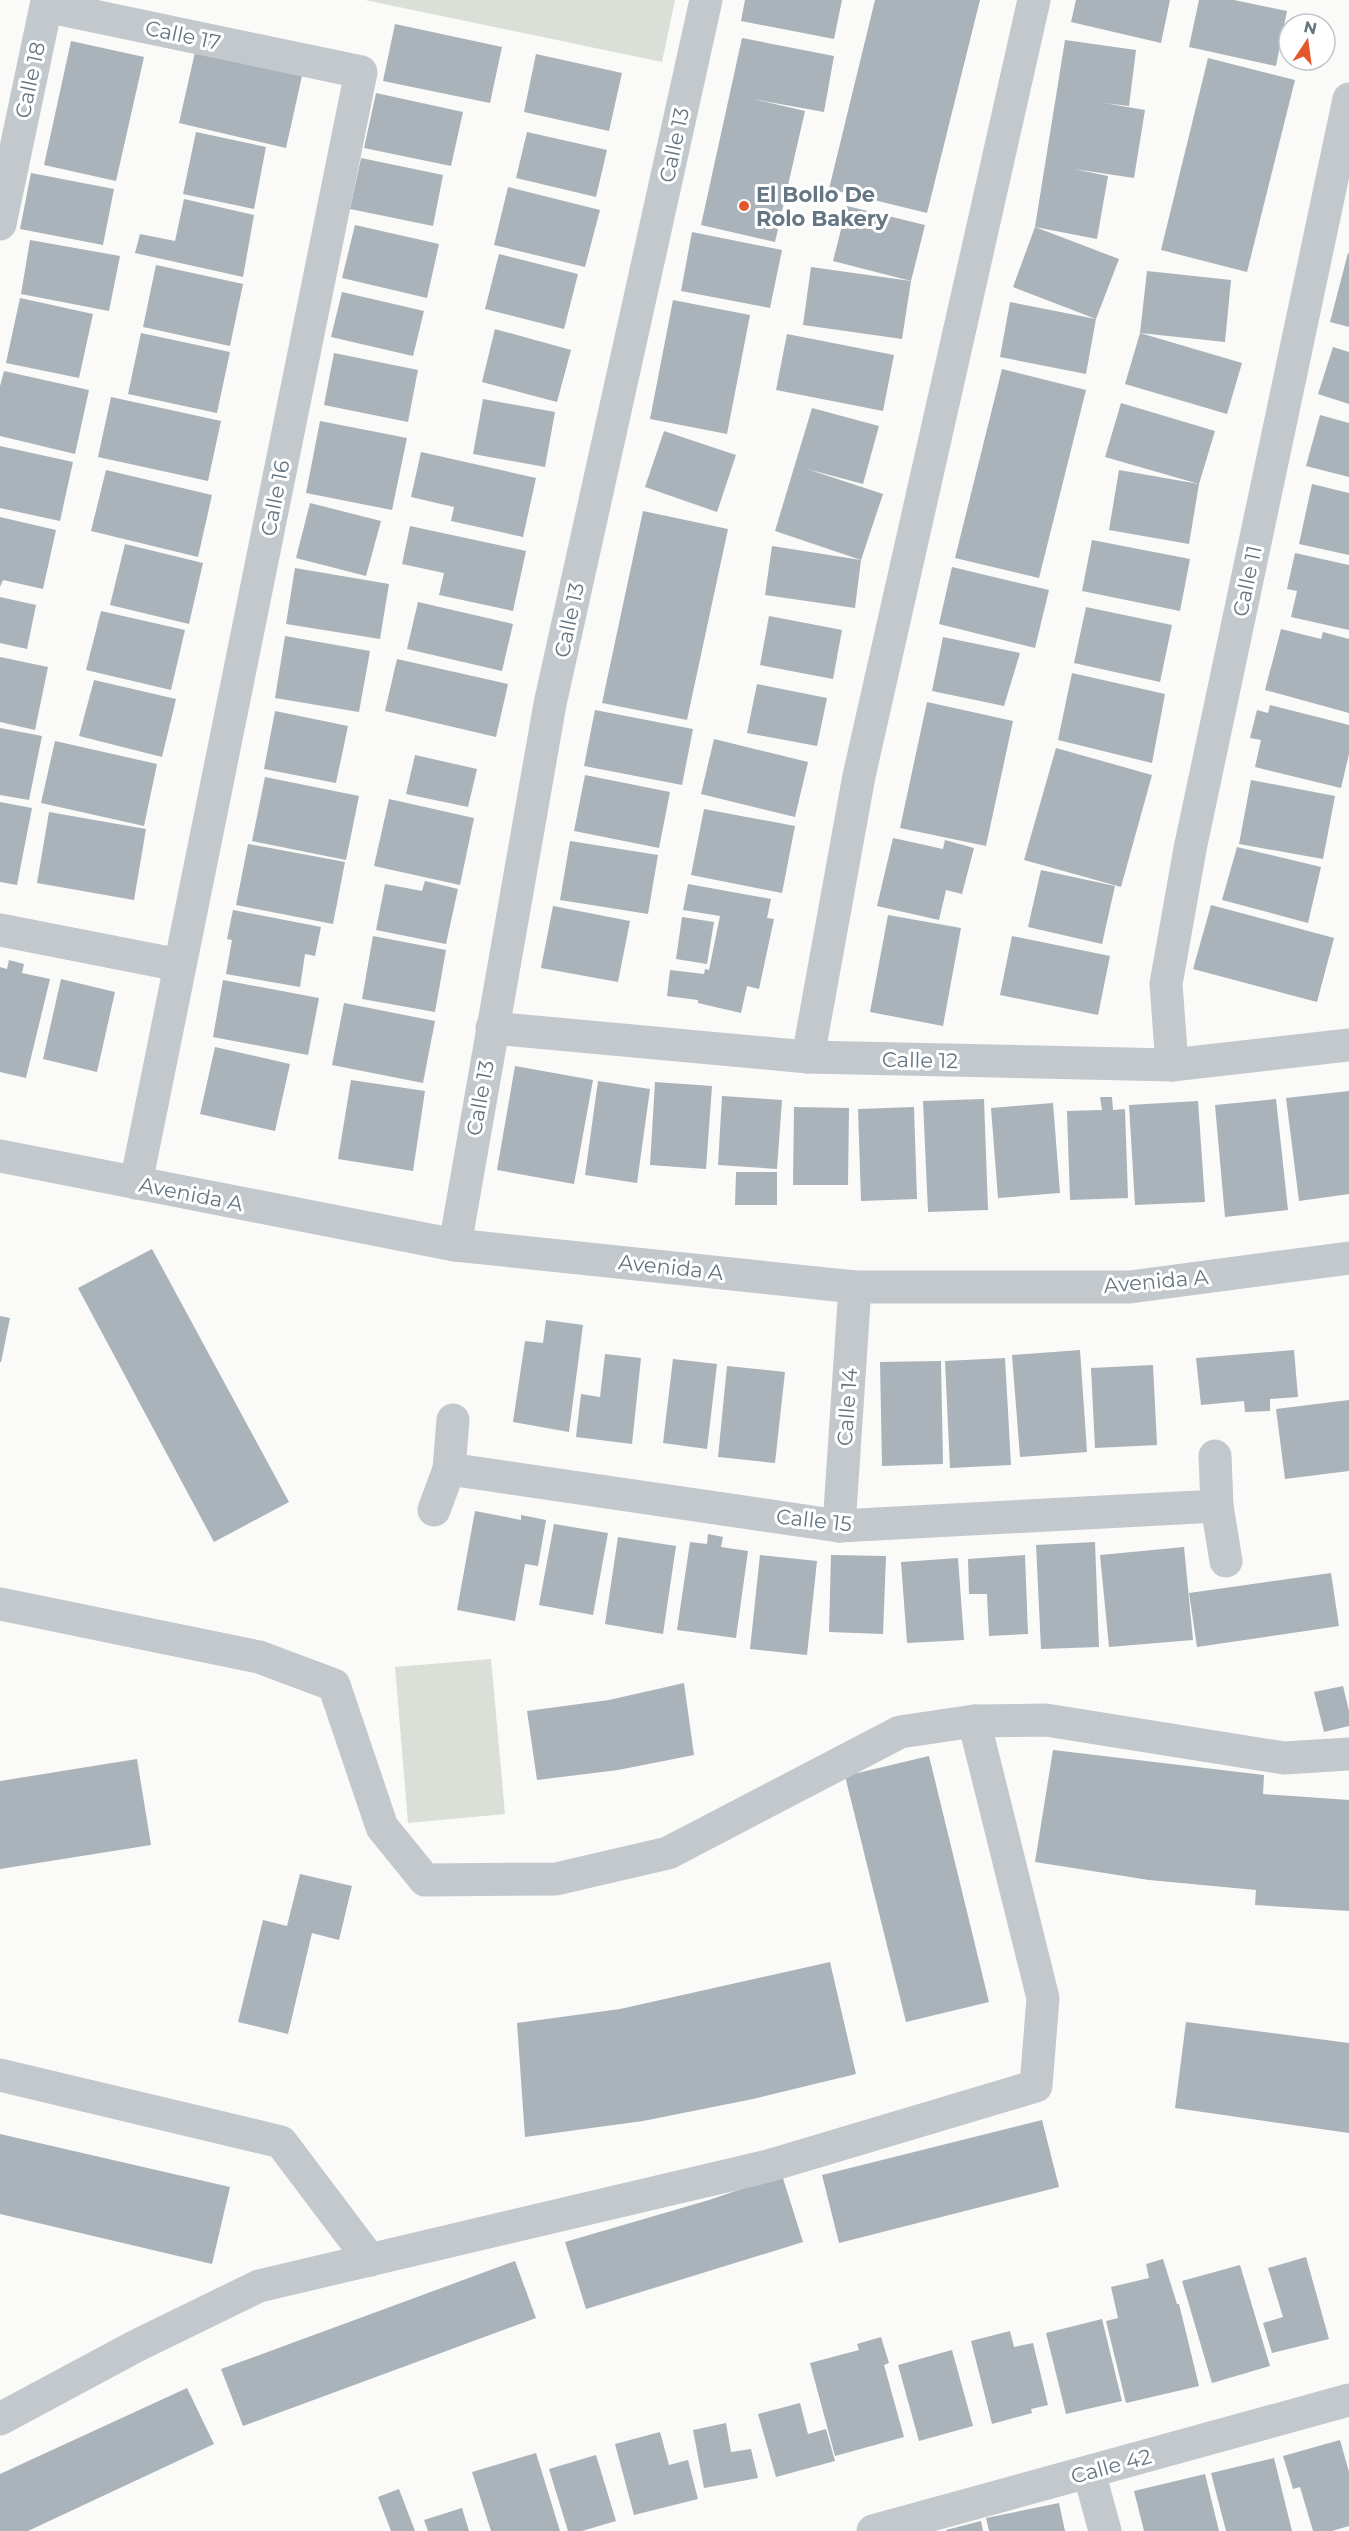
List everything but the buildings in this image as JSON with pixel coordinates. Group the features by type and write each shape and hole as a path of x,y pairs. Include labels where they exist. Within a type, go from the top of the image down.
{"street":[{"name":"Calle 13","path":"455,1245 550,704 706,0"},
{"path":"808,1057 859,776 1034,0"},
{"name":"Calle 17","path":"45,6 320,63"},
{"name":"Calle 18","path":"0,224 45,6"},
{"name":"Calle 16","path":"179,965 361,72 320,63"},
{"name":"Calle 11","path":"1172,1065 1166,984 1190,849 1349,99"},
{"path":"0,930 179,965 136,1183"},
{"name":"Calle 12","path":"492,1028 808,1057 1172,1065 1349,1045"},
{"name":"Avenida A","path":"0,1156 455,1245 855,1287 1130,1287 1349,1258"},
{"name":"Calle 14","path":"839,1526 855,1287"},
{"path":"434,1510 449,1468 453,1420"},
{"path":"1215,1456 1217,1506 1226,1561"},
{"name":"Calle 15","path":"449,1468 839,1526 1217,1506"},
{"path":"0,1604 259,1657 334,1685 382,1827 425,1880 555,1880 668,1853 900,1732 974,1721 1046,1720 1284,1758 1349,1754"},
{"path":"0,2419 135,2346 259,2286 768,2166 1036,2086 1043,1998 974,1721"},
{"path":"0,2075 281,2142 370,2260"},
{"name":"Calle 42","path":"873,2531 1349,2400"},
{"path":"1089,2472 1105,2531"}],"shaded area":[{"path":"365,0 675,0 662,62"},
{"path":"491,1659 505,1814 408,1823 395,1667"}],"place":[{"name":"El Bollo De Rolo Bakery","path":"744,206"}]}
